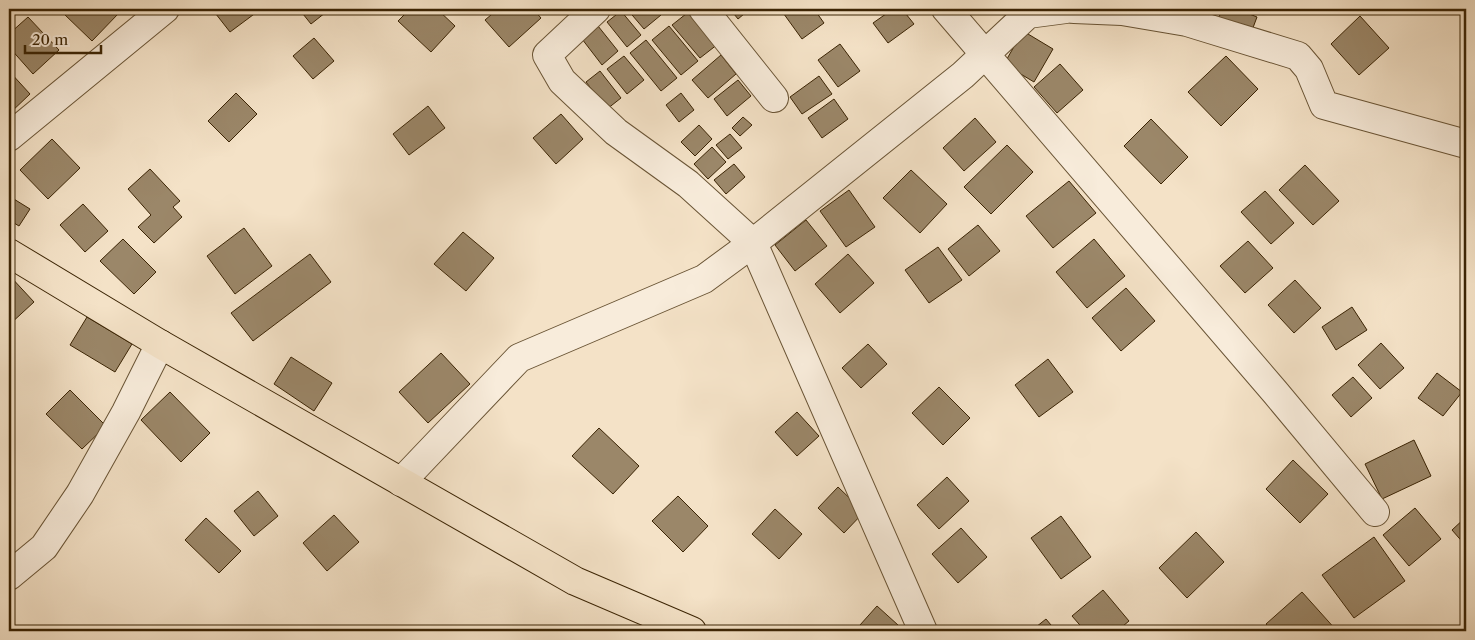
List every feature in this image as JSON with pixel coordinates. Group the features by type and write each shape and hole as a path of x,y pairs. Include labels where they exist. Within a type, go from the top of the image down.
{"main road":[{"path":"9,253 160,344 575,581 692,631"}],"street":[{"path":"9,137 165,9"},
{"path":"596,9 547,55 562,80 616,132 688,184 753,243 923,631"},
{"path":"703,9 774,98"},
{"path":"946,9 1262,377 1375,512"},
{"path":"400,482 519,358 704,279 753,243 985,56 1028,14 1066,9"},
{"path":"1074,9 1122,11 1187,22 1298,56 1310,69 1324,105 1466,144"},
{"path":"9,576 44,547 80,494 126,412 160,344"}],"building":[{"path":"70,9 113,9 118,14 92,41 64,14"},
{"path":"212,9 261,9 230,32"},
{"path":"299,9 330,9 311,24"},
{"path":"410,9 437,9 455,26 431,52 398,21"},
{"path":"498,9 533,9 541,18 509,47 485,20"},
{"path":"627,9 657,9 661,15 644,29"},
{"path":"730,9 750,9 738,19"},
{"path":"814,9 824,23 802,39 781,10"},
{"path":"893,9 902,9 914,24 888,43 873,23"},
{"path":"1222,9 1237,9 1257,17 1251,33 1218,20"},
{"path":"691,10 718,44 700,58 672,25"},
{"path":"621,11 641,35 627,47 607,22"},
{"path":"1360,16 1389,48 1359,75 1331,44"},
{"path":"28,17 59,50 33,74 9,47 9,34"},
{"path":"598,26 618,51 602,65 582,39"},
{"path":"669,26 698,61 681,75 652,40"},
{"path":"1023,31 1053,49 1034,82 1004,64"},
{"path":"314,38 334,61 313,79 293,56"},
{"path":"646,40 677,78 661,91 630,53"},
{"path":"840,44 860,71 838,87 818,60"},
{"path":"721,55 736,74 708,98 692,80"},
{"path":"624,56 644,80 627,94 607,69"},
{"path":"1226,56 1258,89 1221,126 1188,92"},
{"path":"1060,64 1083,90 1057,113 1034,87"},
{"path":"9,71 30,94 9,114"},
{"path":"600,71 621,98 607,109 586,82"},
{"path":"819,76 832,94 802,114 790,97"},
{"path":"738,80 751,96 727,116 714,99"},
{"path":"236,93 257,114 229,142 208,121"},
{"path":"681,93 694,110 679,122 666,105"},
{"path":"834,99 848,119 822,138 808,118"},
{"path":"428,106 445,128 409,155 393,134"},
{"path":"561,114 583,139 556,164 533,138"},
{"path":"743,117 752,125 740,136 732,128"},
{"path":"975,118 996,142 964,171 943,148"},
{"path":"1151,119 1188,157 1161,184 1124,146"},
{"path":"699,125 712,139 695,156 681,142"},
{"path":"730,134 742,148 728,159 716,145"},
{"path":"52,139 80,168 48,199 20,170"},
{"path":"1007,145 1033,172 991,214 964,187"},
{"path":"712,147 726,162 708,179 694,164"},
{"path":"734,164 745,177 726,194 714,180"},
{"path":"1305,165 1339,201 1313,225 1279,190"},
{"path":"150,169 180,201 173,207 182,217 154,243 138,227 151,215 128,189"},
{"path":"911,170 947,204 920,233 883,198"},
{"path":"1069,181 1096,213 1053,248 1026,216"},
{"path":"849,190 875,227 846,247 820,211"},
{"path":"1265,191 1294,223 1271,244 1241,212"},
{"path":"9,196 30,209 19,226 9,220"},
{"path":"83,204 108,231 85,252 60,225"},
{"path":"806,220 827,246 795,271 775,245"},
{"path":"978,225 1000,251 969,276 948,249"},
{"path":"244,228 272,266 235,294 207,256"},
{"path":"463,232 494,258 466,291 434,264"},
{"path":"123,239 156,272 134,294 100,261"},
{"path":"1094,239 1125,276 1087,308 1056,272"},
{"path":"1248,241 1273,268 1245,293 1220,266"},
{"path":"938,247 962,280 929,303 905,270"},
{"path":"310,254 331,282 253,341 231,313"},
{"path":"848,254 874,283 840,313 815,284"},
{"path":"9,275 34,302 9,325"},
{"path":"1295,280 1321,308 1294,333 1268,305"},
{"path":"1126,288 1155,321 1121,351 1092,318"},
{"path":"1352,307 1367,330 1336,350 1322,327"},
{"path":"87,317 132,344 115,372 70,345"},
{"path":"1381,343 1404,368 1380,389 1358,365"},
{"path":"868,344 887,364 861,388 842,368"},
{"path":"441,353 470,384 428,423 399,392"},
{"path":"291,357 332,383 314,411 274,384"},
{"path":"1048,359 1073,392 1039,417 1015,385"},
{"path":"1437,373 1462,392 1443,416 1418,398"},
{"path":"1353,377 1372,398 1351,417 1332,395"},
{"path":"939,387 970,418 943,445 912,413"},
{"path":"70,390 106,426 82,449 46,414"},
{"path":"170,392 210,433 181,462 141,420"},
{"path":"797,412 819,436 797,456 775,432"},
{"path":"599,428 639,466 613,494 572,456"},
{"path":"1414,440 1431,476 1382,499 1365,464"},
{"path":"1293,460 1328,494 1300,523 1266,489"},
{"path":"947,477 969,501 939,529 917,505"},
{"path":"838,487 864,512 844,533 818,508"},
{"path":"258,491 278,516 254,536 234,511"},
{"path":"678,496 708,526 683,552 652,521"},
{"path":"1415,508 1441,539 1409,566 1383,535"},
{"path":"775,509 802,534 779,559 752,534"},
{"path":"334,515 359,542 327,571 303,543"},
{"path":"1061,516 1091,557 1061,579 1031,538"},
{"path":"1466,517 1466,546 1452,530"},
{"path":"206,518 241,551 219,573 185,540"},
{"path":"961,528 987,557 958,583 932,554"},
{"path":"1196,532 1224,562 1187,598 1159,568"},
{"path":"1374,537 1405,581 1354,618 1322,575"},
{"path":"1103,590 1129,621 1117,631 1085,631 1072,616"},
{"path":"1302,592 1337,631 1272,631 1266,624"},
{"path":"877,606 898,625 893,631 867,631 860,625"},
{"path":"1046,619 1056,631 1031,631"}]}
